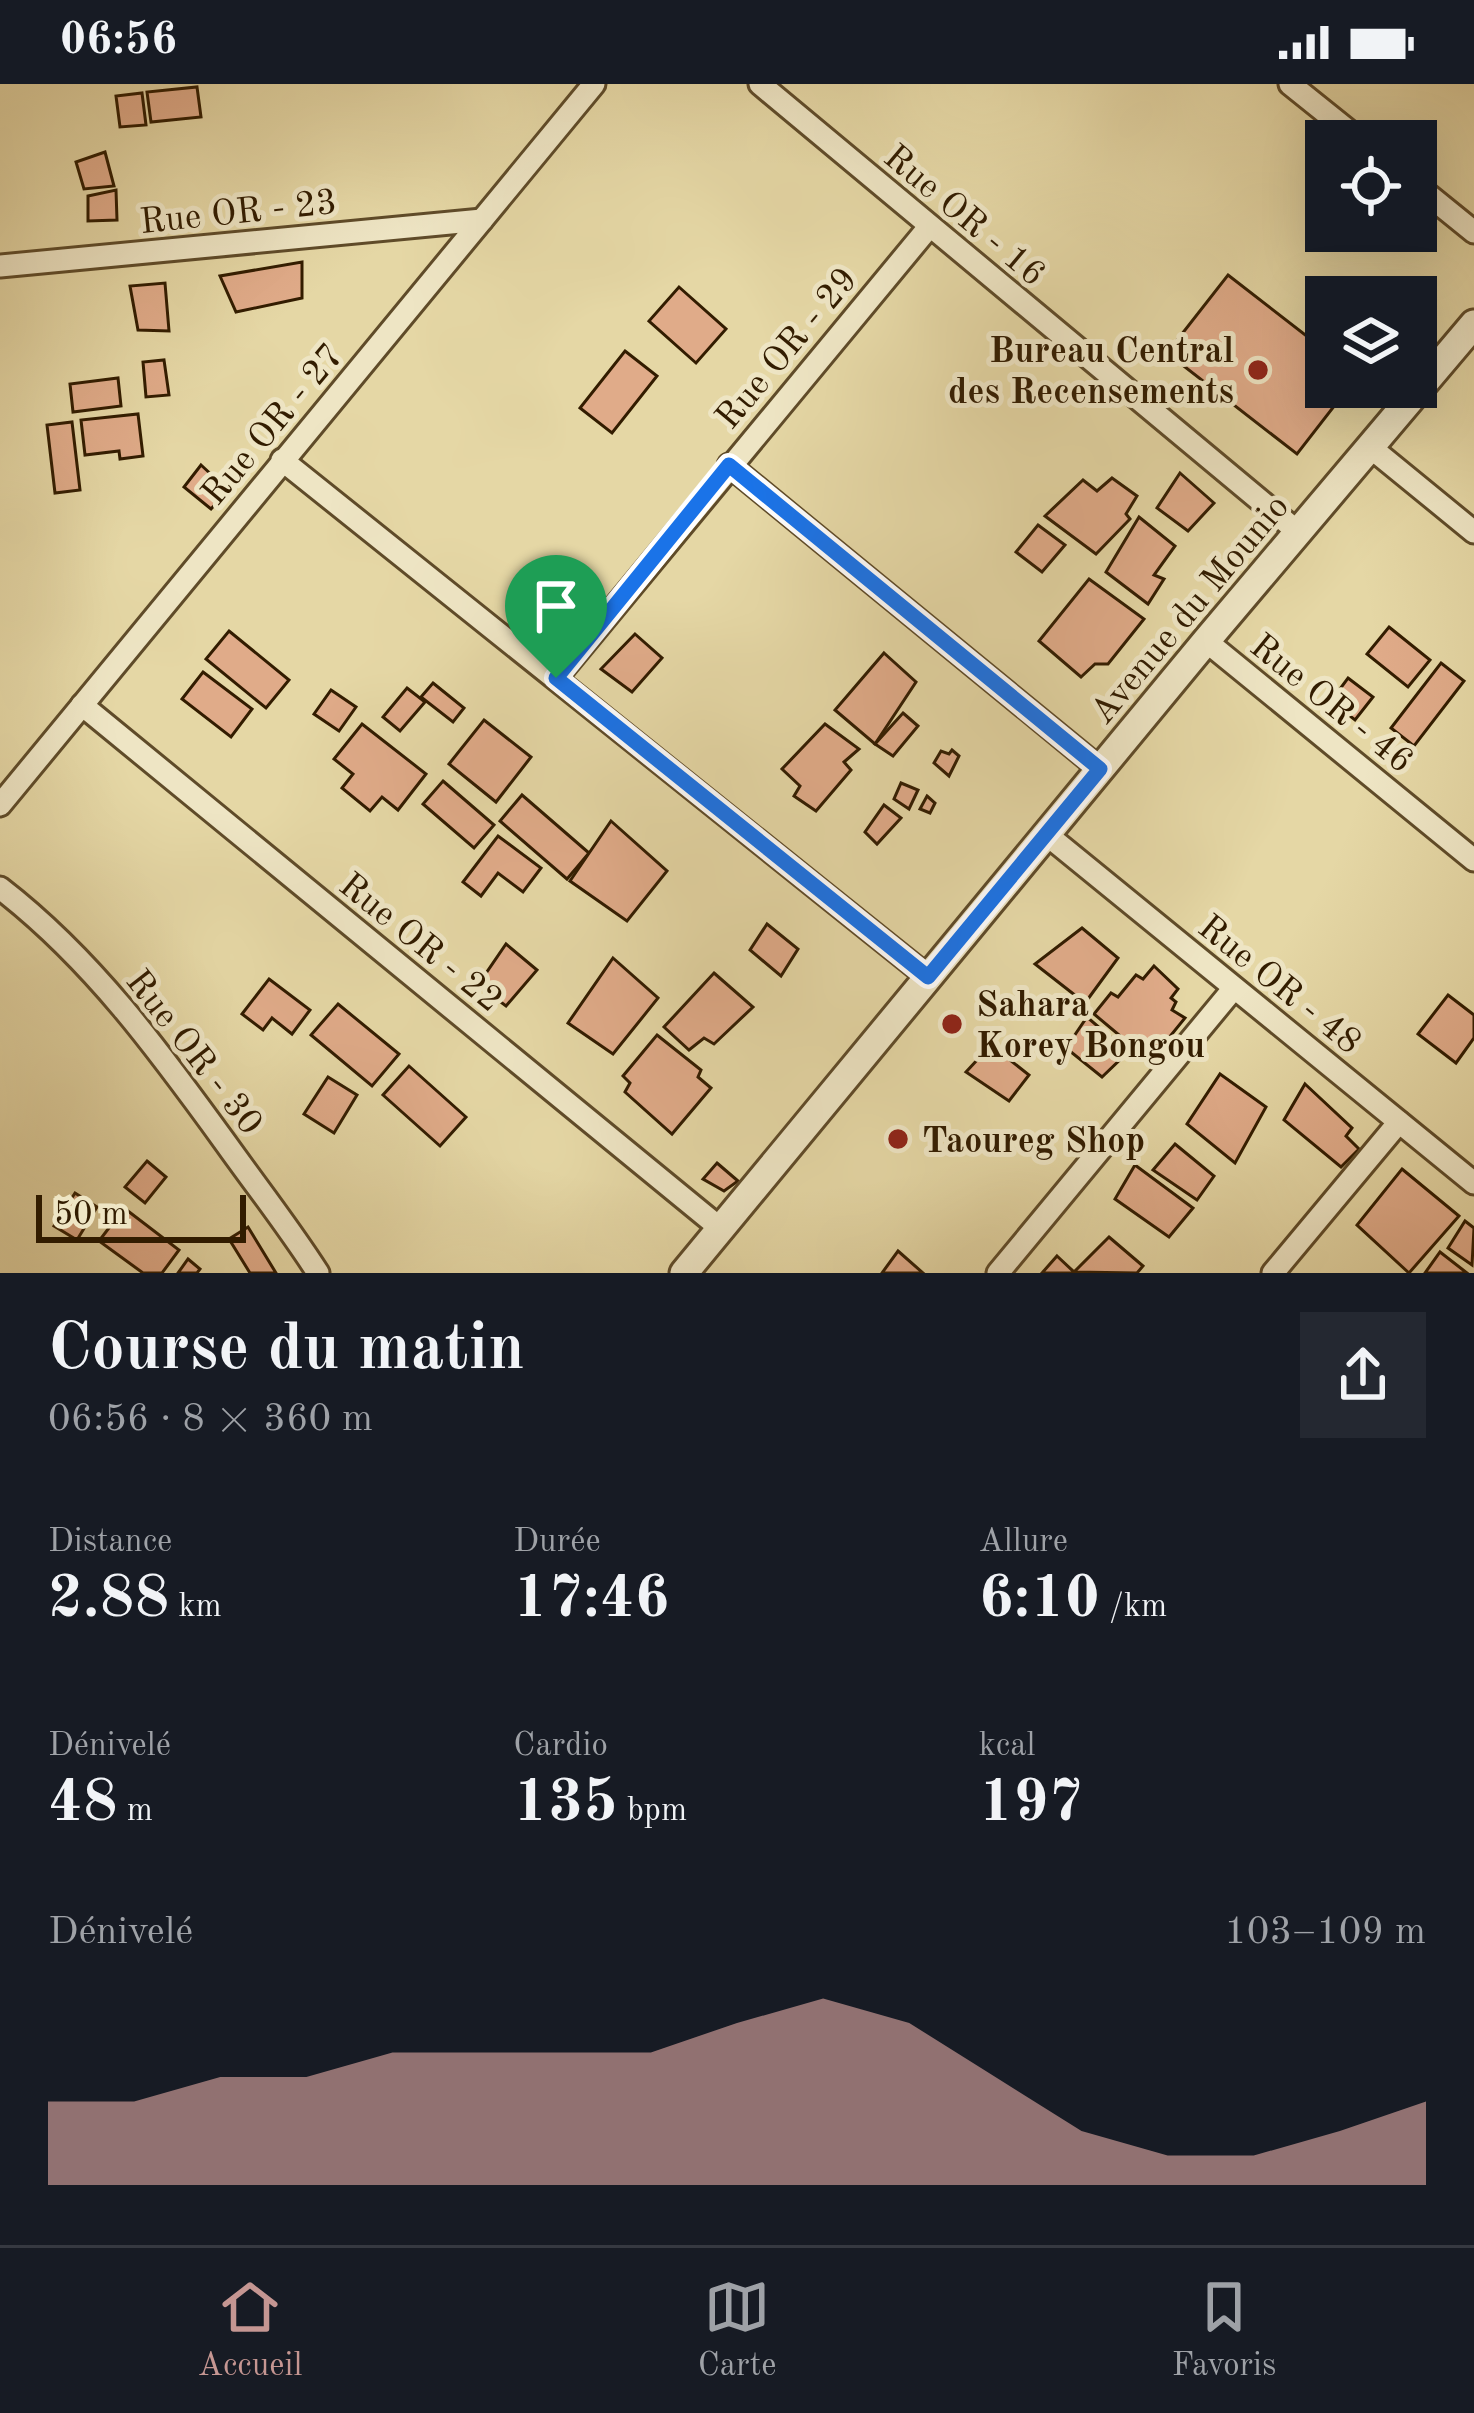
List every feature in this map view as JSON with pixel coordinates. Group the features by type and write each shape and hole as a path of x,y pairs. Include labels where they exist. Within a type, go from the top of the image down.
{"street":[{"name":"Rue OR - 27","path":"0,805 594,84"},
{"name":"Rue OR - 16","path":"760,84 1298,532"},
{"path":"1290,84 1335,120"},
{"path":"1437,202 1474,232"},
{"name":"Rue OR - 23","path":"0,266 482,220"},
{"name":"Rue OR - 29","path":"556,678 929,227"},
{"name":"Avenue du Mounio","path":"688,1271 1206,641 1474,324"},
{"path":"1370,447 1474,532"},
{"path":"283,460 928,977"},
{"path":"729,465 1100,769"},
{"name":"Rue OR - 46","path":"1206,641 1474,860"},
{"name":"Rue OR - 22","path":"82,704 720,1228"},
{"name":"Rue OR - 48","path":"1046,834 1474,1183"},
{"name":"Rue OR - 30","path":"0,888 62,942 159,1050 313,1270"},
{"path":"998,1273 1234,988"},
{"path":"1273,1273 1399,1122"}],"building":[{"path":"197,87 201,117 151,122 147,92"},
{"path":"142,93 146,125 120,127 116,96"},
{"path":"105,152 114,186 84,189 76,162"},
{"path":"116,190 117,220 88,221 88,196"},
{"path":"302,262 302,298 236,312 220,276"},
{"name":"Bureau Central des Recensements","path":"1228,275 1305,335 1305,408 1333,408 1297,454 1167,353"},
{"path":"165,283 169,331 138,330 130,286"},
{"path":"679,287 726,329 696,363 649,321"},
{"path":"625,351 657,376 612,433 580,408"},
{"path":"164,360 169,395 146,397 143,362"},
{"path":"118,378 121,406 73,412 70,384"},
{"path":"138,414 143,456 120,459 119,451 85,455 81,420"},
{"path":"72,422 80,490 55,493 47,425"},
{"path":"201,465 228,490 211,509 184,487"},
{"path":"1180,473 1214,503 1188,531 1157,508"},
{"path":"1112,478 1137,496 1126,514 1130,519 1096,554 1045,516 1083,480 1097,491"},
{"path":"1139,517 1175,546 1154,575 1164,579 1148,604 1106,572"},
{"path":"1038,525 1065,545 1042,572 1016,552"},
{"path":"1089,579 1144,619 1108,664 1095,664 1081,677 1039,641"},
{"path":"1389,627 1430,660 1408,687 1367,654"},
{"path":"229,631 289,680 266,708 206,659"},
{"path":"635,634 662,658 632,692 601,669"},
{"path":"884,653 916,682 875,744 835,710"},
{"path":"1441,663 1464,681 1414,746 1391,728"},
{"path":"203,672 252,709 231,737 182,699"},
{"path":"1348,678 1373,697 1355,720 1331,701"},
{"path":"433,683 464,708 453,722 421,697"},
{"path":"407,688 425,702 400,731 383,717"},
{"path":"331,690 356,707 339,731 314,714"},
{"path":"903,713 918,726 893,756 875,744"},
{"path":"484,720 531,757 496,802 449,764"},
{"path":"362,724 426,774 398,810 382,797 370,811 342,788 353,774 334,759"},
{"path":"825,724 859,749 844,762 851,770 816,811 794,796 800,786 782,769"},
{"path":"952,750 959,756 949,776 934,763 941,751 949,754"},
{"path":"443,781 494,825 474,848 423,804"},
{"path":"901,783 918,790 909,809 894,799"},
{"path":"522,795 589,853 567,879 500,821"},
{"path":"927,796 935,803 930,813 920,809"},
{"path":"884,805 901,818 877,844 865,832"},
{"path":"611,821 667,871 627,921 570,881"},
{"path":"498,836 541,868 523,892 498,873 481,896 463,882"},
{"path":"767,924 798,949 781,976 750,950"},
{"path":"1082,928 1118,958 1085,1003 1035,964"},
{"path":"506,944 537,970 506,1006 478,985"},
{"path":"613,958 658,998 613,1054 568,1023"},
{"path":"1154,966 1178,989 1171,998 1176,1002 1172,1010 1185,1018 1150,1061 1094,1014 1111,993 1118,997 1136,975 1143,979"},
{"path":"714,973 753,1007 714,1044 704,1038 689,1050 664,1027"},
{"path":"269,979 310,1010 292,1034 272,1018 263,1030 242,1014"},
{"path":"1448,995 1474,1015 1474,1038 1456,1063 1418,1034"},
{"path":"338,1004 399,1054 372,1086 311,1035"},
{"path":"1087,1017 1128,1052 1102,1077 1066,1048"},
{"path":"657,1035 701,1070 698,1077 711,1088 672,1134 625,1092 630,1083 623,1076"},
{"path":"991,1045 1029,1075 1009,1101 966,1072"},
{"path":"409,1066 466,1117 440,1146 383,1095"},
{"path":"1220,1074 1266,1107 1235,1163 1187,1124"},
{"path":"328,1077 357,1095 334,1133 304,1114"},
{"path":"1305,1084 1352,1128 1346,1136 1359,1149 1341,1167 1284,1120"},
{"path":"1175,1144 1214,1176 1197,1200 1153,1170"},
{"path":"147,1161 166,1177 145,1203 125,1187"},
{"path":"717,1163 738,1181 724,1191 703,1179"},
{"path":"1135,1165 1193,1208 1169,1237 1115,1199"},
{"path":"1402,1169 1459,1216 1409,1273 1357,1225"},
{"path":"75,1193 97,1207 77,1240 54,1226"},
{"path":"124,1208 179,1250 162,1273 143,1273 99,1241"},
{"path":"1465,1221 1474,1228 1472,1265 1448,1248"},
{"path":"248,1227 276,1273 250,1273 229,1239"},
{"path":"1109,1237 1143,1266 1137,1273 1074,1272"},
{"path":"898,1251 923,1273 882,1273"},
{"path":"1440,1252 1467,1273 1425,1273"},
{"path":"1057,1256 1074,1272 1074,1273 1042,1273"},
{"path":"188,1259 200,1269 178,1273"}],"place":[{"name":"Bureau Central des Recensements","path":"1258,370"},
{"name":"Sahara Korey Bongou","path":"952,1024"},
{"name":"Taoureg Shop","path":"898,1139"}],"route":[{"path":"729,465 1100,769 928,977 556,678 729,465"}]}
